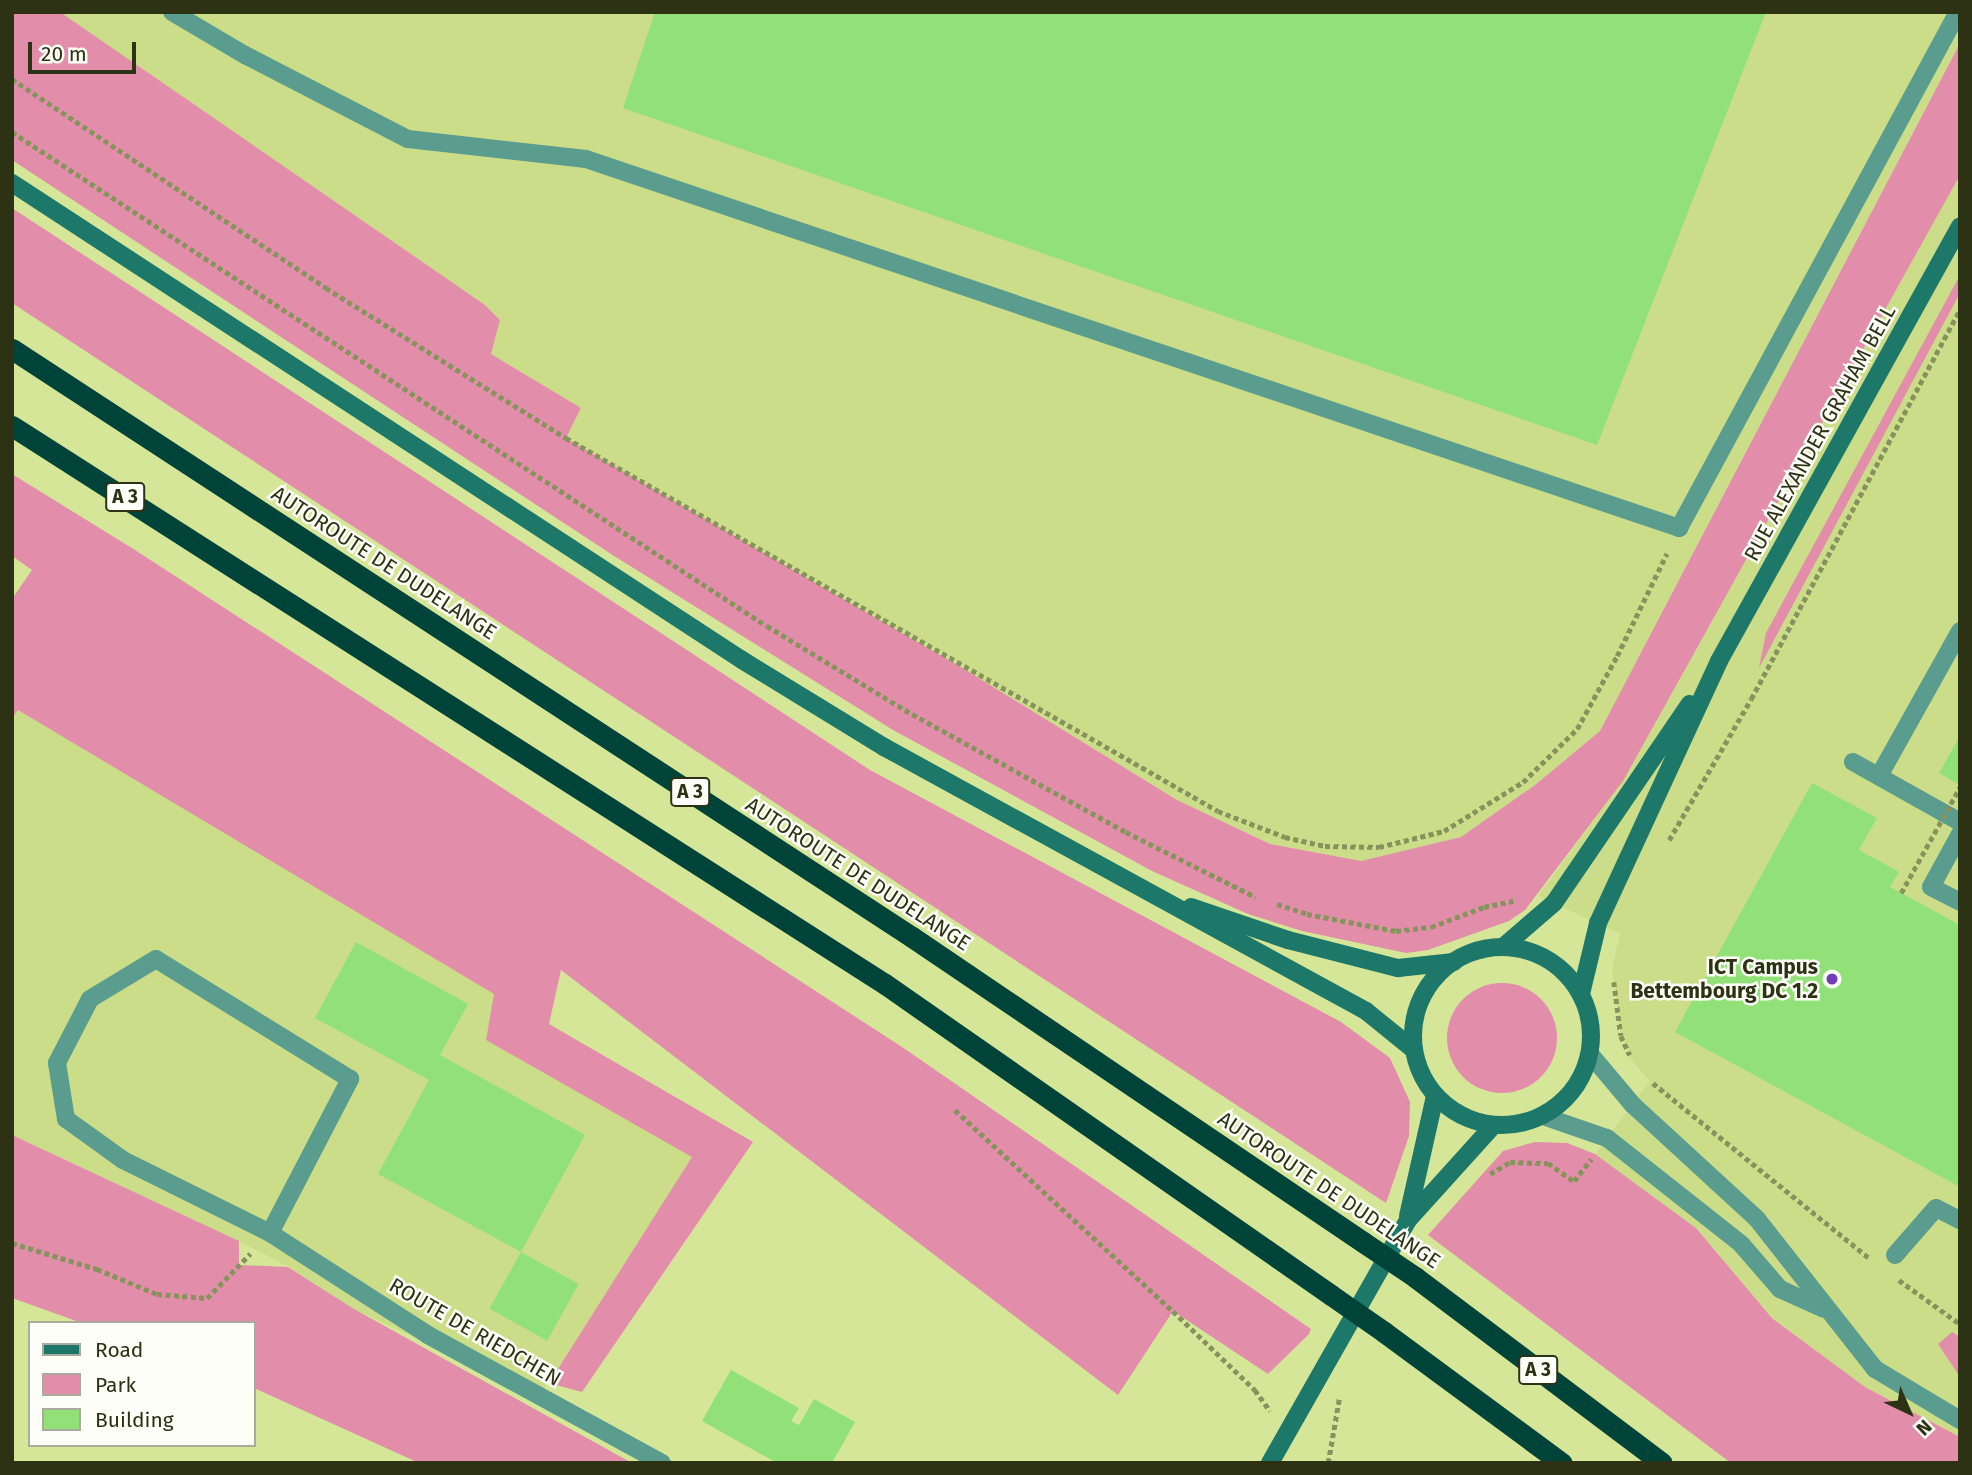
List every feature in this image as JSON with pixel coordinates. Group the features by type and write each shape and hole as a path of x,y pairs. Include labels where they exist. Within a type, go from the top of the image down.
{"highway":[{"name":"AUTOROUTE DE DUDELANGE","path":"12,349 912,937 1415,1277 1662,1463"},
{"name":"A 3","path":"12,426 885,984 1384,1332 1562,1463"}],"main road":[{"path":"12,183 742,660 884,747 1366,1011 1414,1051"},
{"name":"RUE ALEXANDER GRAHAM BELL","path":"1581,995 1598,923 1719,661 1960,226"},
{"name":"RUE ALEXANDER GRAHAM BELL","path":"1503,947 1554,903 1719,661"},
{"path":"1142,890 1288,940 1398,968 1454,962"},
{"path":"1503,947 1527,951 1549,960 1567,975 1581,995 1591,1023 1590,1054 1581,1079 1564,1100 1543,1116 1519,1124 1493,1126 1452,1110 1436,1096 1422,1075 1414,1051 1414,1025 1421,1000 1435,979 1454,962 1477,951 1503,947"},
{"path":"1408,1220 1436,1096"},
{"path":"1270,1463 1408,1220 1493,1126"}],"street":[{"path":"172,12 245,55 408,139 586,159 1679,528 1958,12"},
{"path":"1879,776 1960,631"},
{"path":"1853,762 1960,821"},
{"path":"1960,834 1931,887 1960,902"},
{"name":"ROUTE DE RIEDCHEN","path":"270,1233 349,1079 156,959 90,999 57,1063 66,1119 123,1160 270,1233 428,1335 662,1463"},
{"path":"1590,1054 1633,1105 1757,1219 1875,1369 1960,1420"},
{"path":"1543,1116 1606,1138 1741,1244 1780,1289 1827,1310"},
{"path":"1895,1255 1936,1208 1960,1220"}],"path":[{"path":"12,79 326,288 566,438 1218,811 1285,837 1325,846 1379,847 1444,831 1524,782 1577,729 1617,656 1679,528"},
{"path":"12,132 755,619 905,710 1126,832 1254,897 1307,914 1396,931 1431,927 1484,907 1524,898"},
{"path":"1666,846 1751,699 1960,310"},
{"path":"1901,893 1960,787"},
{"path":"1612,969 1621,1036 1632,1061"},
{"path":"1633,1105 1651,1080 1872,1260"},
{"path":"955,1110 1255,1390"},
{"path":"1480,1179 1510,1161 1548,1163 1574,1181 1606,1138"},
{"path":"12,1243 97,1269 157,1294 207,1298 270,1233"},
{"path":"1894,1277 1960,1324"},
{"path":"1328,1463 1340,1392"}],"shaded area":[{"path":"60,12 1960,12 1960,42 1600,731 1535,785 1461,837 1361,861 1270,844 1177,800 959,666 566,438 581,408 491,354 500,320 485,305"},
{"path":"1960,175 1960,1437 1865,1387 1772,1317 1696,1228 1595,1154 1650,1081 1632,1061 1621,1036 1612,969 1620,934 1538,896 1623,781"},
{"path":"18,710 495,994 486,1040 693,1157 540,1396 354,1309 289,1267 239,1241 12,1135 12,718"}],"green space":[{"path":"12,12 60,12 485,305 500,320 491,354 581,408 566,438 959,666 1177,800 1270,844 1361,861 1461,837 1535,785 1600,731 1960,43 1960,175 1623,781 1525,910 1509,921 1428,950 1406,953 1302,931 1248,914 1152,871 893,730 611,554 12,160"},
{"path":"12,208 870,770 1341,1022 1390,1058 1410,1102 1409,1136 1386,1203 12,303"},
{"path":"1960,275 1960,293 1759,668 1766,633"},
{"path":"12,474 135,550 902,1047 1311,1329 1309,1334 1268,1374 1173,1311 1118,1395 561,970 549,1024 753,1142 582,1392 549,1383 692,1157 486,1040 494,994 18,710 12,718 12,599 32,570 12,556"},
{"path":"1502,983 1523,987 1541,999 1553,1017 1557,1038 1553,1059 1541,1077 1523,1089 1502,1093 1481,1089 1463,1077 1451,1059 1447,1038 1451,1017 1463,999 1481,987"},
{"path":"12,1135 239,1241 239,1265 288,1267 354,1309 632,1463 419,1463 256,1389 256,1321 76,1321 12,1298"},
{"path":"1535,1142 1567,1143 1595,1154 1696,1228 1772,1318 1865,1387 1960,1437 1960,1463 1731,1463 1428,1235 1503,1151"},
{"path":"1952,1332 1960,1337 1960,1377 1938,1344"}],"building":[{"path":"655,12 1766,12 1597,445 623,108"},
{"path":"1960,736 1960,785 1939,773"},
{"name":"ICT Campus Bettembourg DC 1.2","path":"1812,783 1877,818 1859,850 1899,872 1890,887 1960,925 1960,1187 1675,1032"},
{"path":"356,942 468,1004 440,1055 585,1135 521,1252 378,1174 429,1080 315,1018"},
{"path":"521,1252 579,1284 547,1341 489,1309"},
{"path":"731,1370 799,1408 791,1421 799,1425 814,1399 855,1422 832,1463 777,1463 702,1421"}],"place":[{"name":"ICT Campus Bettembourg DC 1.2","path":"1832,979"}]}
